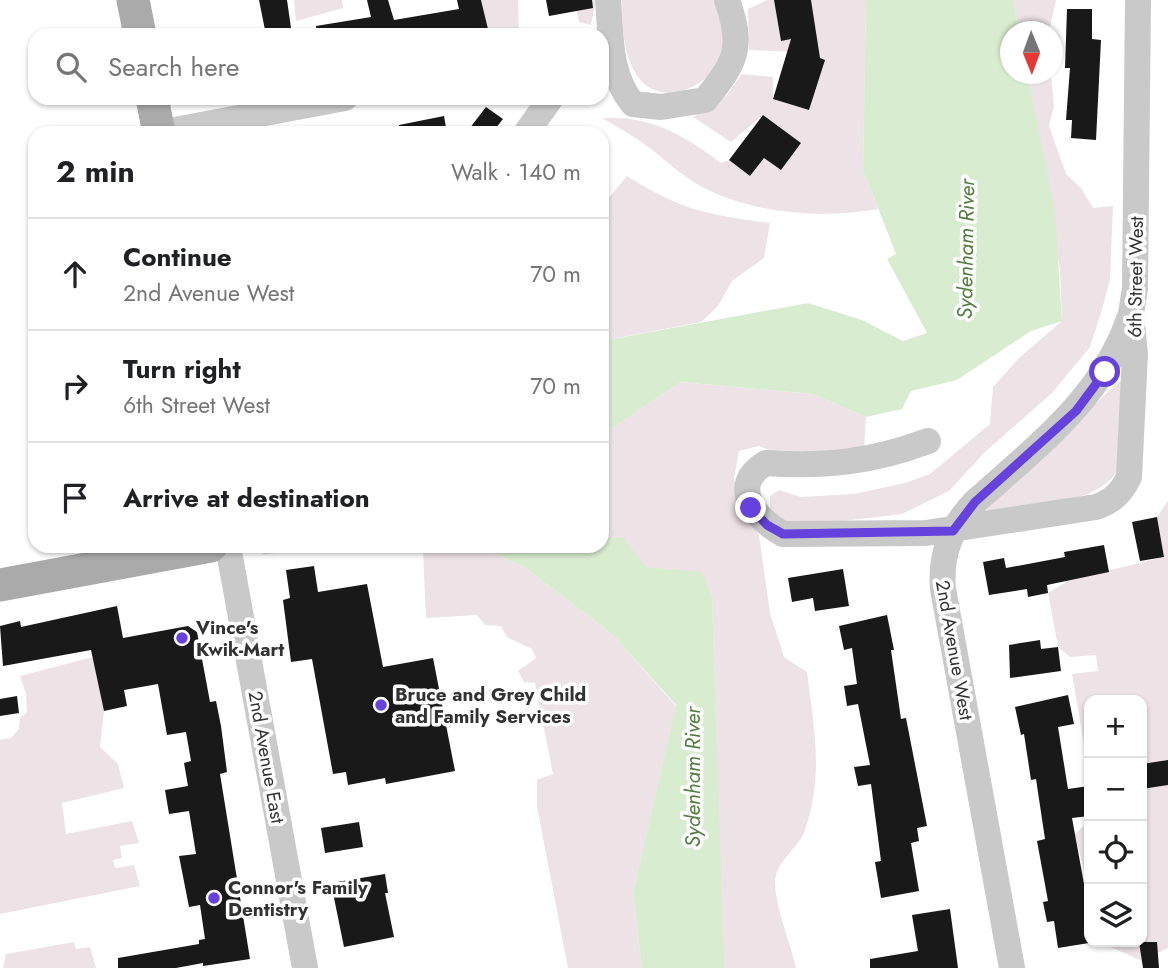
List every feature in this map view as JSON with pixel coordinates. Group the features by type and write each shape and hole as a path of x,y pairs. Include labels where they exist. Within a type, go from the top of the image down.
{"main road":[{"path":"133,0 139,28"},
{"path":"153,105 158,126"},
{"path":"0,585 173,553"}],"street":[{"path":"608,0 608,28"},
{"path":"609,75 633,104 661,107 705,100 735,58 735,24 727,0"},
{"name":"6th Street West","path":"928,441 900,452 843,464 766,463 755,469 747,491 751,508 767,525 783,534 953,531 1096,508 1111,502 1122,491 1129,477 1135,354 1131,314 1135,288 1138,0"},
{"path":"196,126 308,105"},
{"path":"531,126 546,105"},
{"name":"2nd Avenue West","path":"1012,968 943,589 945,551 953,531 975,502 1076,411 1105,372 1131,314"},
{"name":"2nd Avenue East","path":"229,553 305,968"}],"shaded area":[{"path":"294,0 342,0 343,8 296,21"},
{"path":"481,0 518,0 519,28 487,28"},
{"path":"574,0 596,0 591,25 579,22"},
{"path":"622,0 716,0 726,36 724,52 716,66 692,87 676,92 661,92 647,86 636,74 628,57"},
{"path":"767,0 774,0 781,40 816,35 811,0 866,0 863,169 878,209 812,214 745,204 704,188 643,143 602,118 636,120 666,129 721,163 729,160 750,176 764,158 781,170 801,143 763,115 731,142 693,117 726,96 742,74 773,77 773,99 809,110 824,60 797,52 749,50 748,9"},
{"path":"1013,0 1056,0 1051,21 1017,21"},
{"path":"1029,84 1052,84 1054,107 1049,126 1066,174 1081,188 1093,208 1113,206 1110,279 1090,347 1052,393 985,452 949,491 902,514 793,527 770,511 770,496 779,490 801,497 854,494 905,483 930,474 990,424 993,387 1019,358 1062,321 1060,270"},
{"path":"627,176 664,197 695,209 770,223 764,258 732,281 718,306 701,322 609,340 609,198"},
{"path":"1119,381 1124,384 1118,469 1109,481 1095,491 1058,502 985,511"},
{"path":"681,382 813,394 866,417 864,451 775,452 759,446 739,451 734,478 739,503 759,535 770,613 784,657 807,672 816,751 814,790 805,830 778,869 775,885 796,968 724,968 712,596 702,573 645,567 624,538 609,538 609,430"},
{"path":"1168,501 1168,760 1147,763 1147,695 1084,695 1084,745 1072,674 1098,671 1096,655 1070,657 1058,647 1048,593 1070,580 1164,557 1157,517"},
{"path":"423,553 494,553 527,569 613,635 676,706 633,892 642,968 568,968 537,807 537,780 553,774 535,683 524,682 518,671 536,658 532,649 507,637 501,626 485,625 477,615 426,618"},
{"path":"93,657 104,711 100,747 118,764 124,788 62,803 66,834 132,821 139,843 120,846 122,858 113,860 115,868 134,865 140,886 0,914 0,740 11,738 19,729 20,718 27,712 26,694 20,676"},
{"path":"1168,785 1168,948 1142,961 1110,947 1147,947 1147,788"},
{"path":"1084,826 1084,871 1075,834"},
{"path":"74,942 76,949 90,947 96,968 3,968 6,954"}],"water":[{"name":"Sydenham River","path":"866,0 1013,0 1017,21 1000,21 1000,84 1029,84 1055,212 1062,321 1031,331 957,380 911,391 902,409 866,417 813,394 681,382 609,430 609,340 808,303 862,320 903,341 927,333 887,259 896,254 863,170"},
{"name":"Sydenham River","path":"609,538 624,538 646,567 702,572 712,596 724,968 642,968 633,892 676,705 613,635 527,569 494,553 609,553"}],"building":[{"path":"259,0 287,0 291,28 265,28"},
{"path":"367,0 388,0 394,20 459,9 457,0 481,0 488,28 316,28 371,17"},
{"path":"546,0 592,0 593,8 549,16"},
{"path":"774,0 811,0 820,58 825,60 809,110 773,99 791,39 781,41"},
{"path":"1067,9 1092,9 1092,39 1101,40 1096,140 1071,138 1072,120 1066,120 1070,68 1065,68"},
{"path":"486,107 503,119 498,126 471,126"},
{"path":"763,115 801,143 781,170 764,158 750,176 729,160"},
{"path":"444,116 446,126 399,126"},
{"path":"1157,517 1164,557 1140,561 1132,522"},
{"path":"1104,545 1109,572 1047,585 1048,593 1028,597 1027,589 989,595 983,562 1004,558 1006,568 1065,557 1064,552"},
{"name":"Bruce and Grey Child and Family Services","path":"314,566 318,592 367,584 383,667 433,658 455,771 386,784 385,778 348,785 346,772 333,774 312,659 291,662 283,600 290,598 286,570"},
{"path":"843,569 849,606 815,611 813,598 792,602 788,578"},
{"path":"117,606 123,638 188,626 197,632 210,702 216,701 221,726 227,772 220,774 250,959 176,968 118,968 118,958 199,944 199,940 205,939 200,905 189,907 179,856 196,854 189,811 169,814 165,790 188,786 184,763 191,761 186,732 167,735 158,684 124,690 127,706 104,711 91,650 3,666 0,626 20,621 21,627"},
{"path":"887,615 894,650 891,650 901,719 906,718 927,826 917,828 919,841 911,843 919,891 881,898 875,862 881,861 871,784 858,786 854,767 870,765 858,704 847,706 844,686 857,684 852,648 844,650 839,626"},
{"path":"1040,640 1041,649 1058,647 1061,671 1010,678 1009,645"},
{"path":"1068,695 1074,724 1058,727 1068,789 1084,787 1084,817 1072,818 1084,884 1084,944 1058,948 1054,921 1047,922 1043,902 1048,901 1037,841 1045,839 1036,779 1031,780 1024,734 1021,735 1015,707"},
{"path":"17,696 19,713 0,716 0,699"},
{"path":"1168,760 1168,785 1147,788 1147,763"},
{"path":"359,822 363,847 325,853 321,828"},
{"path":"385,874 388,893 385,893 394,937 344,947 331,883"},
{"path":"950,909 958,968 870,968 870,959 918,951 912,915"},
{"path":"1147,942 1157,942 1159,968 1143,968 1140,947 1147,947"}],"place":[{"name":"Vince's Kwik-Mart","path":"182,638"},
{"name":"Bruce and Grey Child and Family Services","path":"381,705"},
{"name":"Connor's Family Dentistry","path":"214,898"}],"route":[{"path":"751,508 767,525 783,534 953,531 963,514 975,502 1076,411 1105,372"}]}
